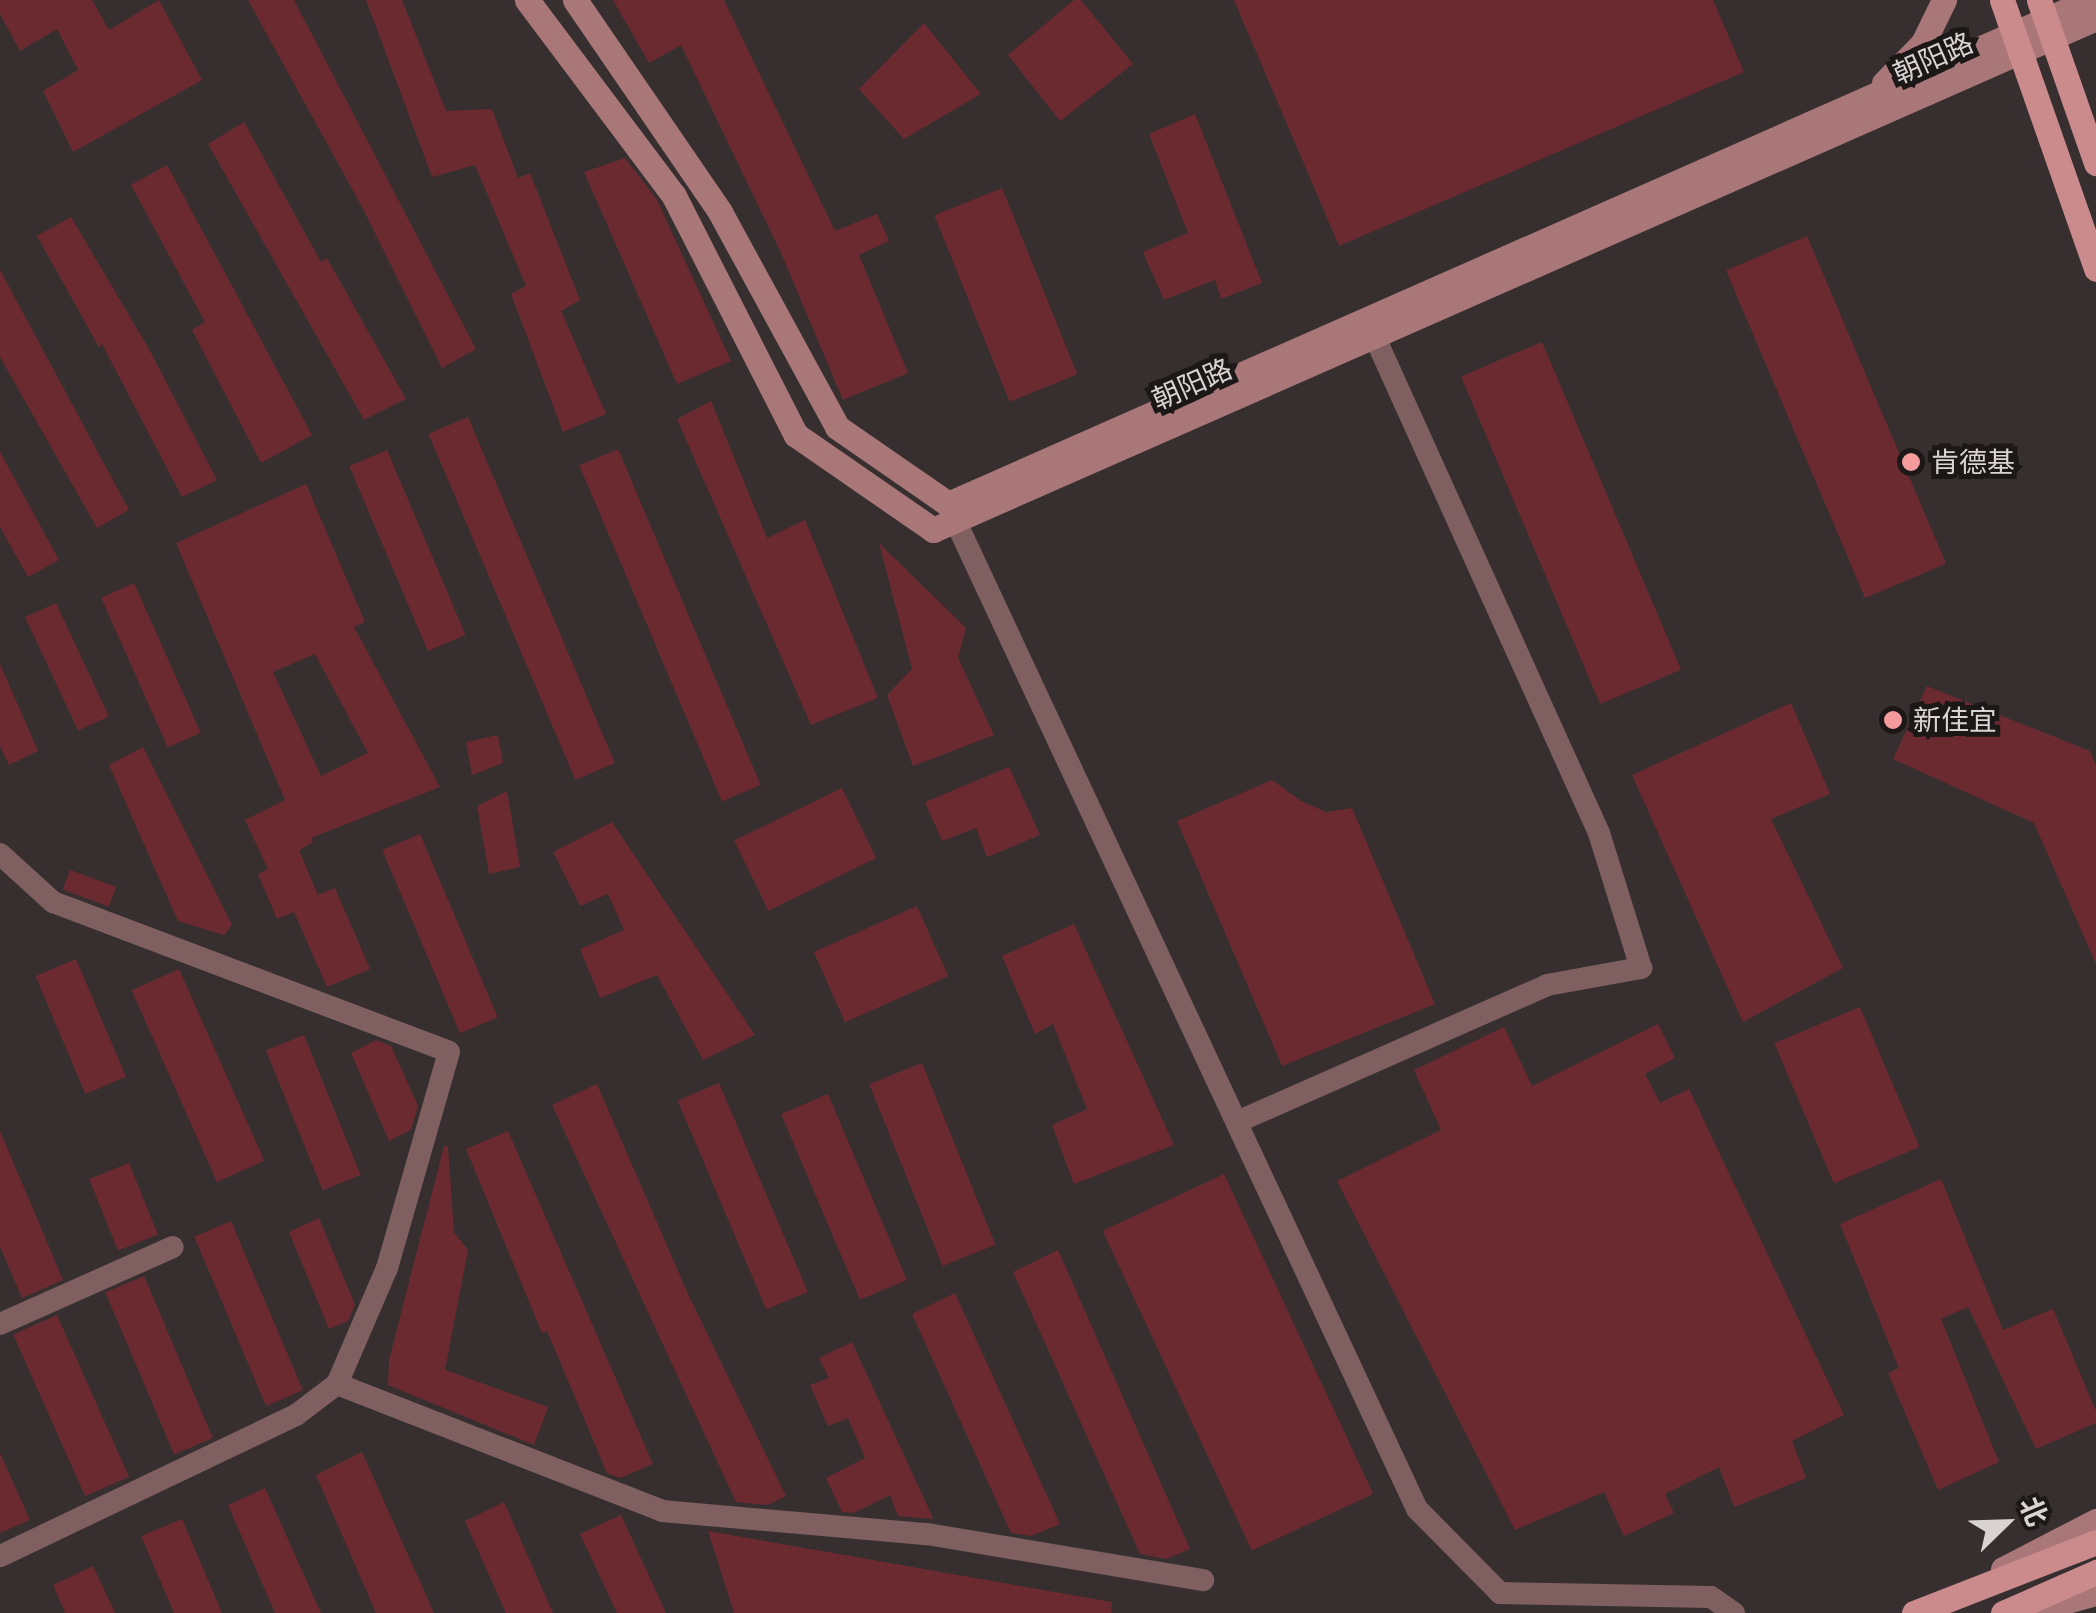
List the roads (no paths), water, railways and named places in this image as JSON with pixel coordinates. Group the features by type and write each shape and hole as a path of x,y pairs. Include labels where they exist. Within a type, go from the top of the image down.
{"main road":[{"path":"2002,0 2096,268"},
{"path":"2045,20 2096,163"},
{"path":"1925,1609 2096,1542"},
{"path":"2003,1613 2096,1572"}],"street":[{"name":"朝阳路","path":"528,0 674,196 796,435 933,530 952,512 2017,42 2045,20 2090,0"},
{"path":"576,0 720,212 838,427 952,512 1417,1509 1500,1592 1711,1597 1734,1613"},
{"path":"1865,98 1924,44 1944,0"},
{"name":"朝阳路","path":"2045,20 2096,18"},
{"name":"朝阳路","path":"1371,328 1865,98 2017,42"},
{"path":"1237,1122 1548,985 1641,968 1598,834 1371,328"},
{"path":"0,854 53,902 450,1052 387,1268 337,1384 296,1415 0,1556"},
{"path":"0,1324 173,1247"},
{"path":"337,1384 662,1511 927,1534 1203,1580"},
{"path":"1925,1609 2096,1521"},
{"path":"2022,1613 2096,1593"}],"place":[{"name":"肯德基","path":"1911,462"},
{"name":"新佳宜","path":"1893,720"}]}
